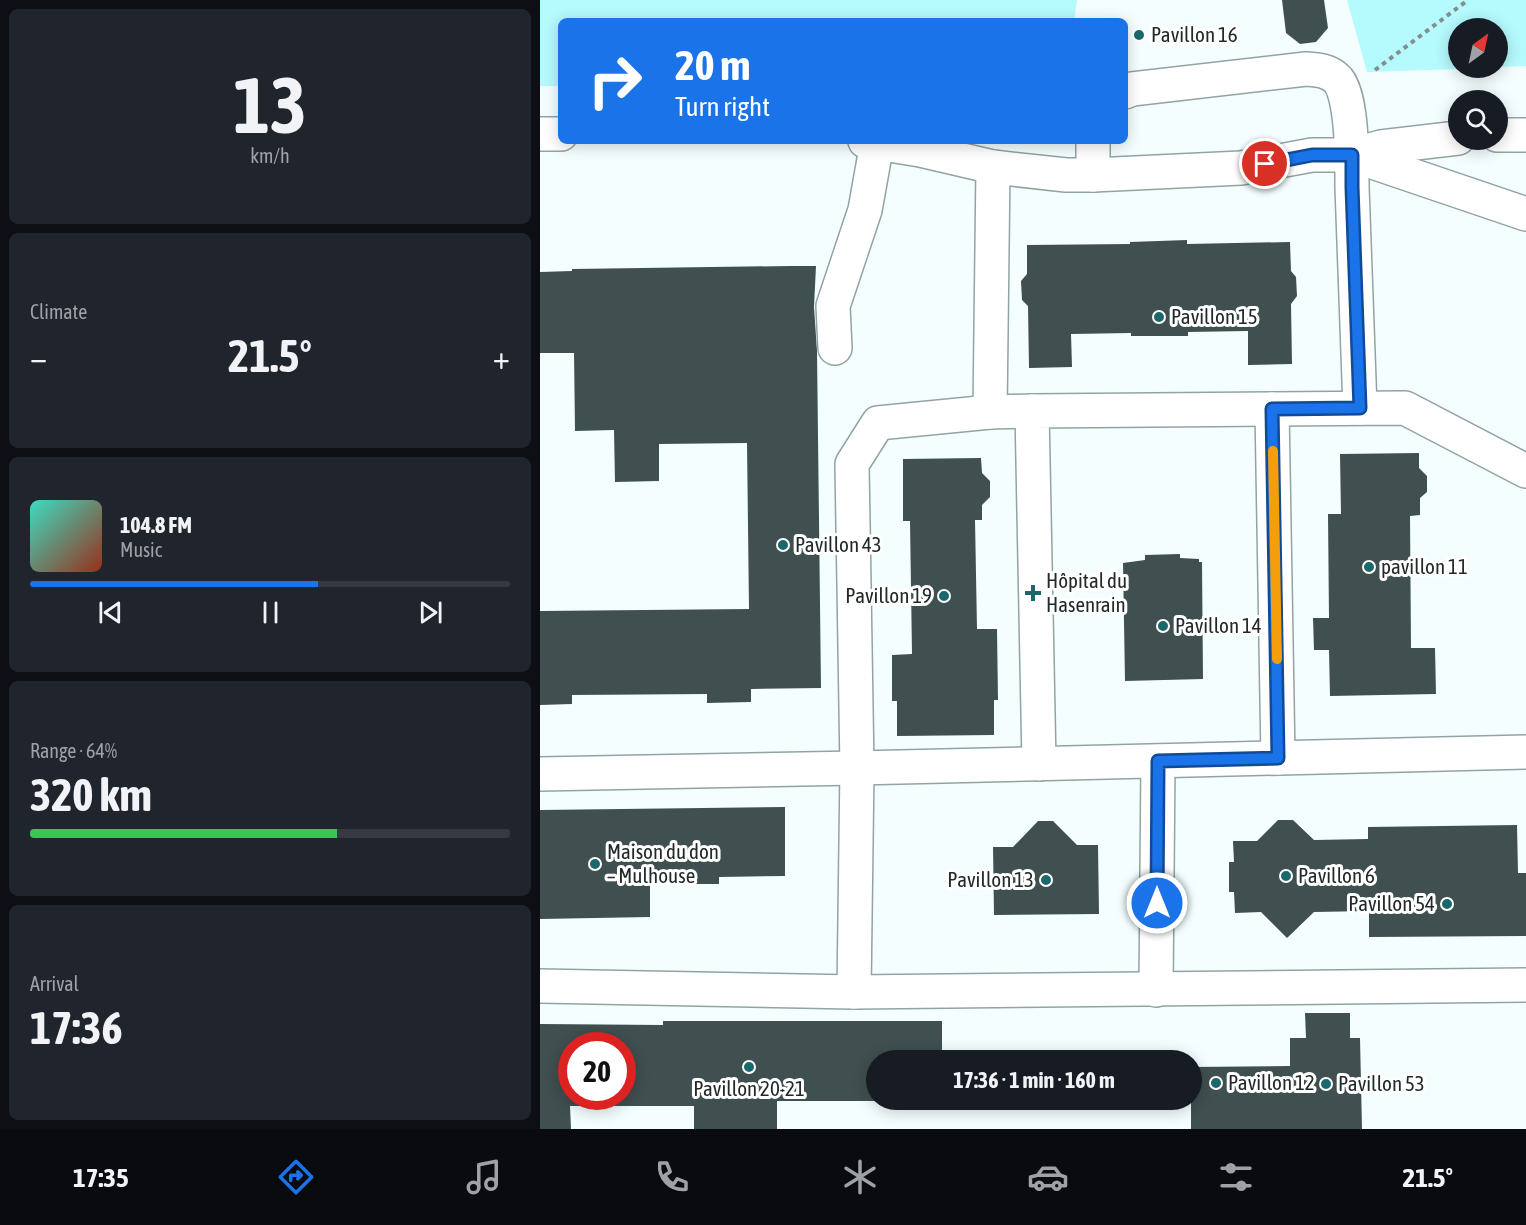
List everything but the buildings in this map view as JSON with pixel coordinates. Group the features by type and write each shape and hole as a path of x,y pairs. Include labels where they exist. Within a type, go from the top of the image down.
{"lane":[{"path":"1128,91 1306,69 1322,70 1338,79 1346,92 1352,155 1360,408"},
{"path":"540,134 558,134"},
{"path":"1508,135 1526,135"},
{"path":"881,144 993,167 1066,175 1093,175 1241,168 1312,155 1352,155 1381,147 1448,139"},
{"path":"835,348 833,306 865,210 871,144"},
{"path":"1093,175 1094,144"},
{"path":"1352,155 1526,213"},
{"path":"990,412 993,167"},
{"path":"854,993 857,768 852,464 878,423 990,412 1405,408 1526,471"},
{"path":"1272,409 1278,758"},
{"path":"1032,411 1039,764"},
{"path":"540,774 1526,752"},
{"path":"1156,990 1158,761"},
{"path":"540,986 854,993 1526,985"}],"path":[{"path":"1346,92 1468,0"}],"shaded area":[{"path":"540,0 1077,0 1074,18 558,18 558,86 540,86"},
{"path":"1347,0 1526,0 1526,66 1508,67 1508,18 1448,18 1448,69 1367,72"}],"slow traffic":[{"path":"1273,451 1277,659"}],"place":[{"name":"Pavillon 16","path":"1139,35"},
{"name":"Pavillon 15","path":"1159,317"},
{"name":"Pavillon 43","path":"783,545"},
{"name":"pavillon 11","path":"1369,567"},
{"name":"Hôpital du Hasenrain","path":"1033,593"},
{"name":"Pavillon 19","path":"944,596"},
{"name":"Pavillon 14","path":"1163,626"},
{"name":"Maison du don – Mulhouse","path":"595,864"},
{"name":"Pavillon 6","path":"1286,876"},
{"name":"Pavillon 13","path":"1046,880"},
{"name":"Pavillon 54","path":"1447,904"},
{"name":"Pavillon 20-21","path":"749,1067"},
{"name":"Pavillon 12","path":"1216,1083"},
{"name":"Pavillon 53","path":"1326,1084"}],"route":[{"path":"1157,903 1158,761 1278,758 1272,409 1360,408 1352,155 1312,155 1265,164"}]}
